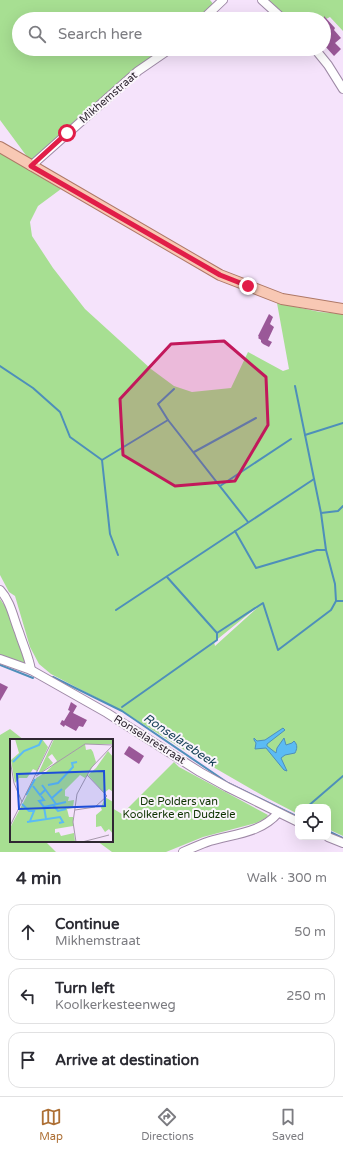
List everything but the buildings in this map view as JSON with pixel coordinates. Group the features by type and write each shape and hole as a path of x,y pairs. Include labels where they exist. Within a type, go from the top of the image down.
{"main road":[{"path":"0,147 220,275 282,299 343,308"}],"street":[{"path":"210,12 222,0"},
{"path":"262,0 275,12"},
{"name":"Mikhemstraat","path":"31,166 138,71 160,56"},
{"path":"321,56 343,89"},
{"path":"0,590 9,602 13,611 18,630 30,660 31,670"},
{"name":"Ronselarestraat","path":"0,660 31,670 107,713 226,787 295,820"},
{"path":"183,852 209,842 263,826 278,812"},
{"path":"331,838 343,843"}],"highlighted area":[{"path":"224,341 266,377 268,425 235,481 175,486 123,455 120,399 171,344"}],"green space":[{"path":"0,0 210,0 214,5 207,12 12,12 12,56 159,56 31,162 0,120"},
{"path":"264,0 343,0 343,31 331,18 331,12 278,12"},
{"path":"0,153 61,189 38,206 30,222 32,236 53,268 85,309 151,369 174,386 192,392 231,388 248,352 283,371 289,369 277,303 320,312 343,314 343,836 331,830 331,804 295,804 295,812 194,756 122,711 51,674 39,664 30,647 15,596 9,592 0,575","holes":["257,608 215,646 214,642"]},
{"path":"0,599 9,612 25,661 24,664 0,655"},
{"path":"10,729 23,739 10,739 10,842 46,842 56,852 0,852 0,735"},
{"name":"De Polders van Koolkerke en Dudzele","path":"174,762 179,767 268,815 266,818 256,823 203,837 166,852 112,852 98,842 113,842 113,809 122,814"}],"water":[{"path":"283,728 285,730 267,744 267,746 276,753 277,748 284,738 286,745 294,741 295,742 297,747 295,753 285,755 281,758 287,771 284,770 266,748 255,749 256,743 254,740 254,738 257,741 265,740"}],"waterway":[{"path":"0,366 33,388 60,412 70,437 102,460 110,534 118,555"},
{"path":"295,386 321,513 326,550 335,584 336,601 343,601"},
{"path":"102,460 168,420 158,404 174,389"},
{"path":"194,452 256,418"},
{"path":"168,420 248,522"},
{"path":"305,435 343,423"},
{"path":"220,486 291,439"},
{"path":"116,610 314,479"},
{"path":"321,513 338,511 343,506"},
{"path":"235,531 256,568 317,550 326,550"},
{"path":"122,707 217,640 217,633 167,577"},
{"path":"217,633 263,603 278,650 331,610 336,601"},
{"name":"Ronselarebeek","path":"0,665 33,678"},
{"name":"Ronselarebeek","path":"53,677 122,711 228,783 295,816"},
{"path":"310,804 343,776"},
{"name":"Ronselarebeek","path":"331,832 343,838"}],"route":[{"path":"67,133 31,166 220,275 248,286"}]}
